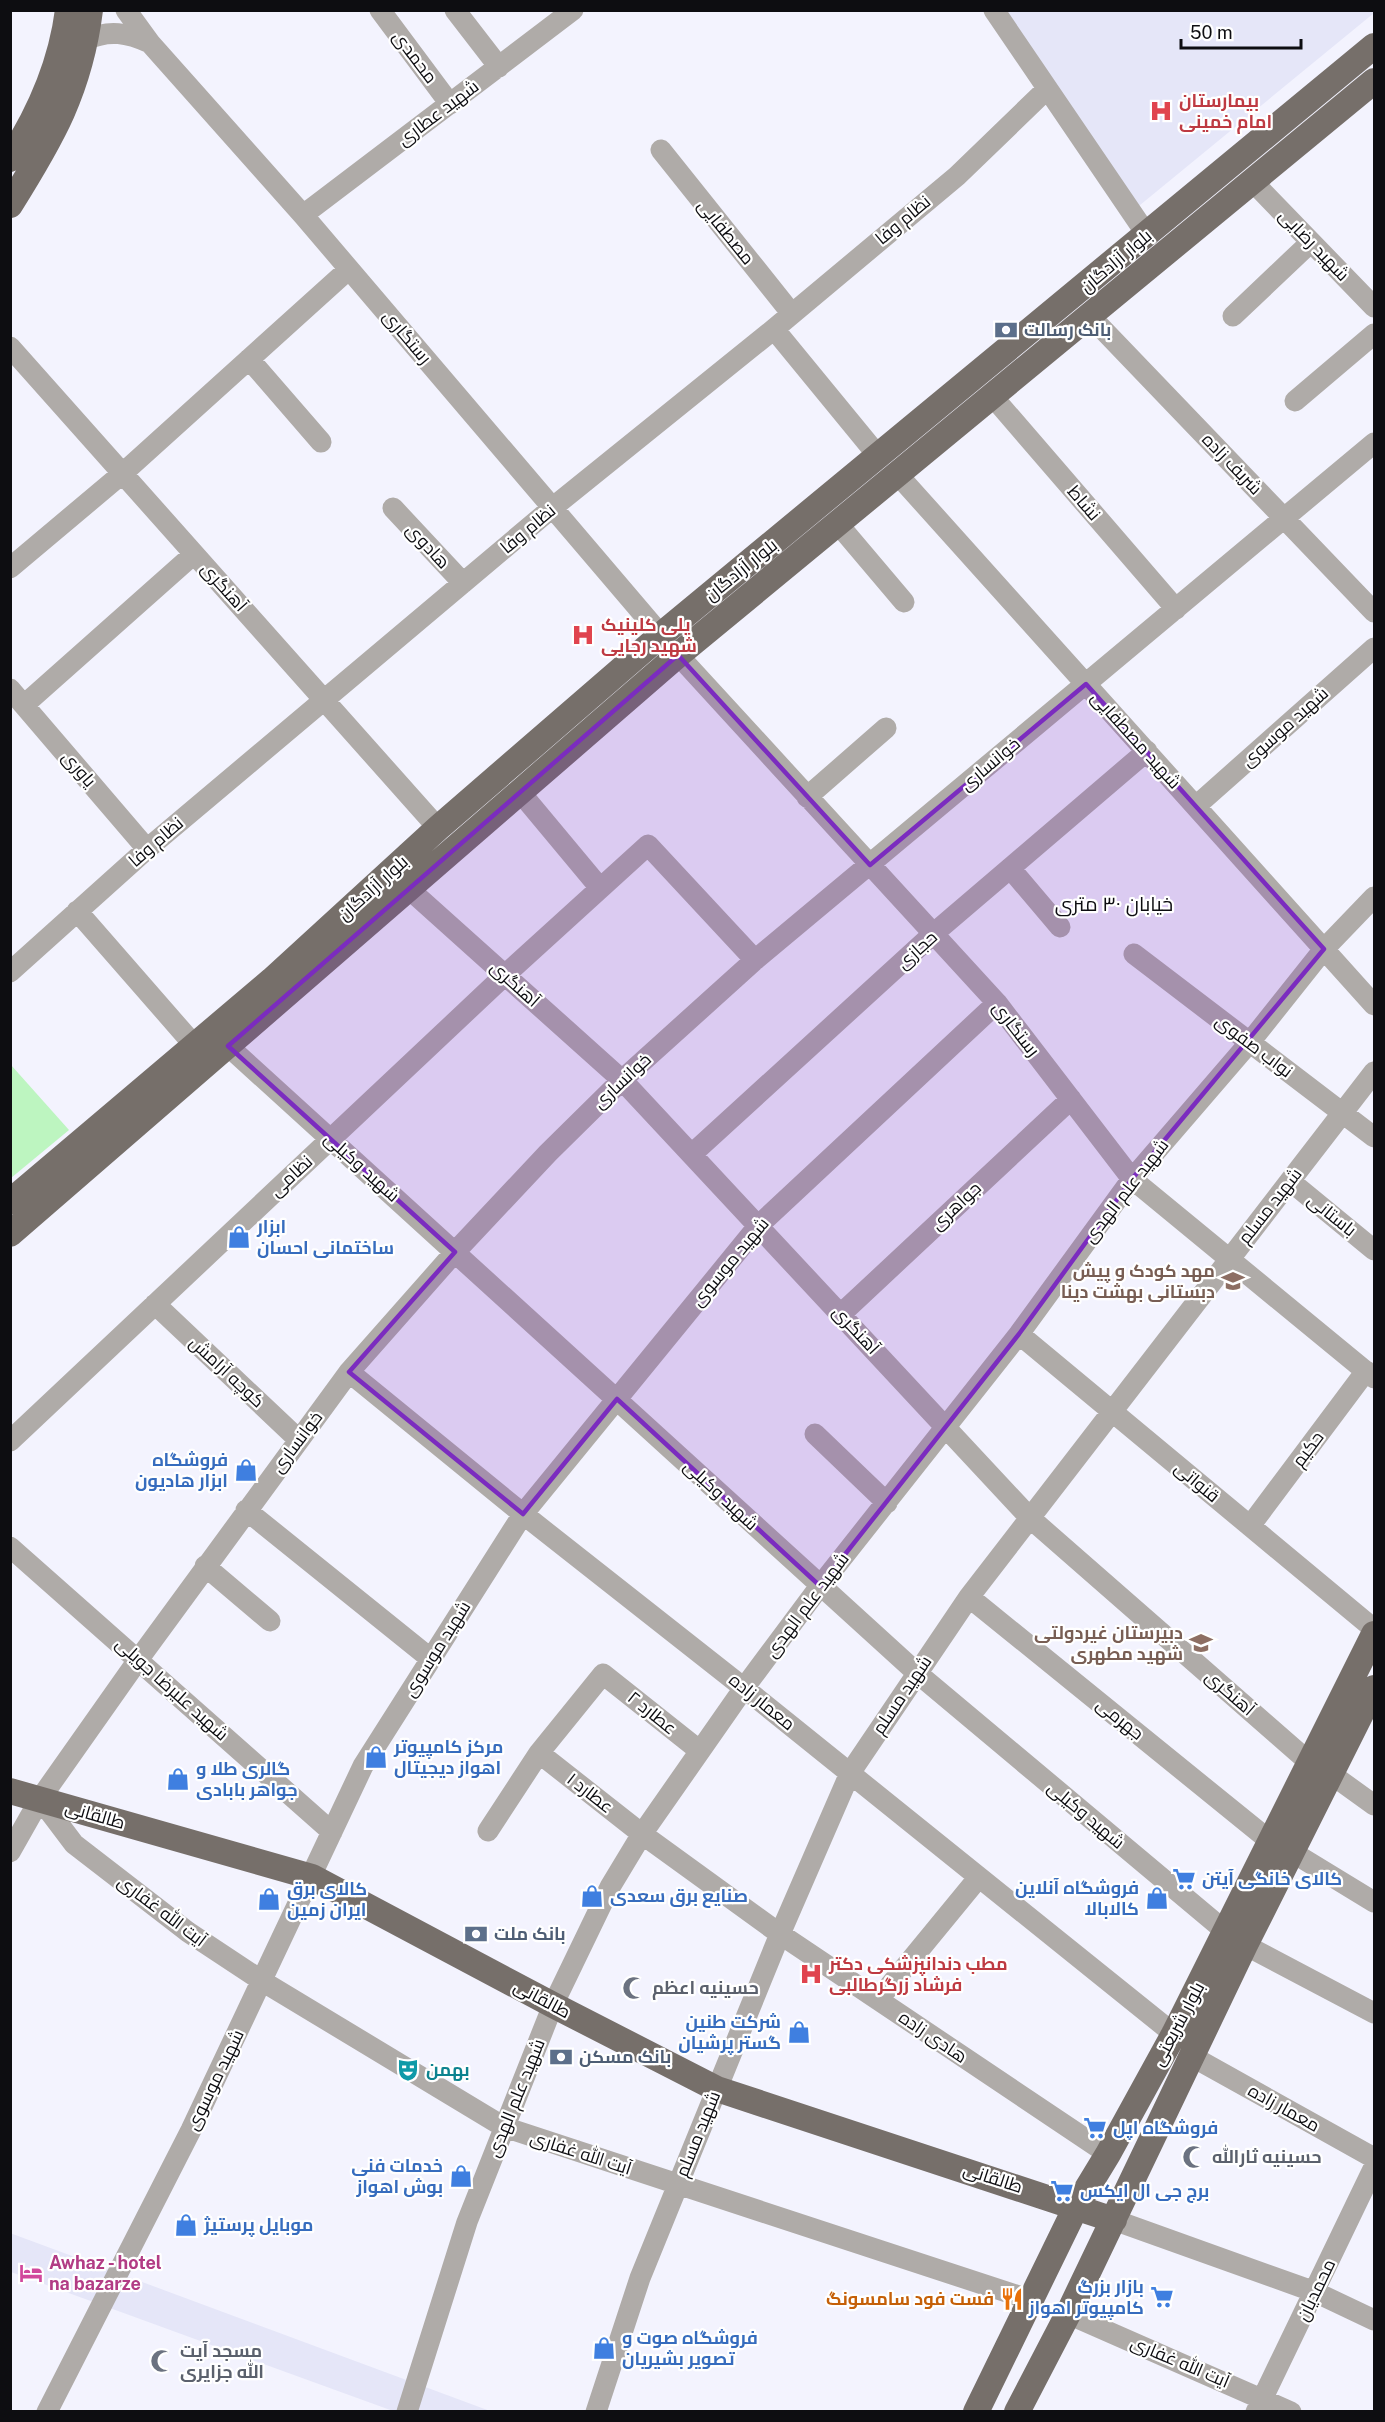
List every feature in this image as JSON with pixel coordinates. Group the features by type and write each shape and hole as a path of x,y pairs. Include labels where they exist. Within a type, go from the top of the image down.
{"main road":[{"path":"10,159 48,93 65,36 68,10"},
{"path":"10,205 41,156 69,102 86,40 90,10"},
{"name":"بلوار آزادگان","path":"10,1203 272,980 438,828 661,635 932,414 1374,46"},
{"name":"بلوار آزادگان","path":"10,1234 678,655 949,434 1374,81"},
{"path":"932,414 949,434"},
{"name":"بلوار شریعتی","path":"976,2412 1077,2205 1108,2154 1174,2034 1235,1938 1320,1768 1374,1634"},
{"name":"بلوار شریعتی","path":"1320,1768 1374,1688"},
{"name":"طالقانی","path":"10,1791 312,1877 717,2089 1077,2205 1114,2220"},
{"name":"بلوار شریعتی","path":"1017,2412 1068,2314 1193,2057 1235,1938"}],"street":[{"name":"رستگاری","path":"126,10 150,43 349,268 661,635"},
{"name":"محمدی","path":"380,10 450,104"},
{"path":"455,10 499,67"},
{"name":"شهید عطاری","path":"303,215 573,10"},
{"path":"994,10 1147,235"},
{"path":"86,40 113,33 132,35 150,43"},
{"name":"نظام وفا","path":"10,972 147,849 552,508 774,329 957,176 1047,89"},
{"name":"مصطفایی","path":"661,150 792,314"},
{"name":"شهید رضایی","path":"1253,182 1374,307"},
{"path":"1233,316 1311,242"},
{"path":"10,568 123,473 349,268"},
{"name":"شریف زاده","path":"1090,316 1374,612"},
{"path":"774,329 879,457"},
{"path":"1295,401 1374,334"},
{"name":"آهنگری","path":"10,347 438,828"},
{"path":"249,359 321,442"},
{"name":"نشاط","path":"993,397 1176,609"},
{"name":"خوانساری","path":"10,1852 40,1799 138,1660 246,1510 350,1372 455,1252 548,1153 622,1080 755,960 1374,443"},
{"name":"شهید مصطفایی","path":"898,475 1374,1005"},
{"name":"هادوی","path":"393,508 463,583"},
{"path":"838,524 904,602"},
{"path":"24,705 194,554"},
{"name":"شهید موسوی","path":"1196,806 1374,648"},
{"name":"رستگاری","path":"678,655 996,1003 1132,1179 1370,1375"},
{"name":"یاوری","path":"10,689 147,849"},
{"path":"807,797 886,728"},
{"name":"حجازی","path":"692,1154 933,934 1147,752"},
{"path":"520,792 600,888"},
{"name":"نظامی","path":"10,1441 505,975 648,845 755,960"},
{"path":"1010,868 1060,927"},
{"name":"آهنگری","path":"409,889 622,1080 1030,1518 1320,1768 1374,1805"},
{"name":"شهید علم الهدی","path":"407,2412 467,2222 553,2005 610,1887 642,1833 744,1688 820,1586 1019,1334 1132,1179 1250,1042 1324,949 1374,897"},
{"path":"77,911 194,1045"},
{"name":"نواب صفوی","path":"1134,954 1374,1137"},
{"name":"شهید موسوی","path":"47,2412 191,2130 363,1766 523,1514 759,1225 996,1003"},
{"name":"شهید وکیلی","path":"228,1046 916,1673 1235,1938 1374,2013"},
{"name":"شهید مسلم","path":"596,2412 640,2278 780,1934 850,1773 969,1597 1374,1072"},
{"name":"جواهری","path":"841,1314 1071,1099"},
{"name":"باستانی","path":"1290,1181 1374,1250"},
{"name":"کوچه آرامش","path":"155,1305 298,1440"},
{"name":"قنواتی","path":"1019,1334 1374,1629"},
{"name":"معمار زاده","path":"350,1372 523,1514 744,1688 1174,2034"},
{"name":"حکیم","path":"1250,1526 1370,1375"},
{"path":"815,1434 886,1503"},
{"path":"246,1510 431,1659"},
{"name":"شهید علیرضا جویلی","path":"10,1547 332,1832"},
{"path":"205,1566 270,1621"},
{"name":"جهرمی","path":"969,1597 1281,1847 1374,1902"},
{"name":"عطارد ۲","path":"539,1753 603,1674 700,1751"},
{"path":"488,1831 539,1753"},
{"name":"عطارد ۱","path":"539,1753 642,1833"},
{"name":"آیت الله غفاری","path":"40,1799 74,1844 188,1932 262,1981 504,2127 1031,2300"},
{"name":"هادی زاده","path":"642,1833 780,1934 1108,2154"},
{"path":"878,2000 979,1877"},
{"name":"معمار زاده","path":"1193,2057 1374,2158"},
{"name":"محمدیان","path":"1259,2405 1374,2167"},
{"path":"1114,2220 1315,2292 1374,2320"},
{"name":"آیت الله غفاری","path":"1068,2314 1259,2405 1291,2412"}],"highlighted area":[{"path":"678,655 870,865 1086,684 1324,949 1132,1179 1019,1334 820,1586 617,1399 523,1514 349,1372 455,1252 228,1046"}],"shaded area":[{"name":"بیمارستان امام خمینی","path":"1374,10 1374,13 1134,210 1001,11"},
{"path":"10,2233 490,2411 393,2411 11,2272"}],"green space":[{"path":"11,1065 69,1130 11,1178"}],"place":[{"name":"بیمارستان امام خمینی","path":"1161,111"},
{"name":"بانک رسالت","path":"1006,330"},
{"name":"پلی کلینیک شهید رجایی","path":"583,635"},
{"name":"ابزار ساختمانی احسان","path":"239,1237"},
{"name":"مهد کودک و پیش دبستانی بهشت دینا","path":"1233,1281"},
{"name":"فروشگاه ابزار هادیون","path":"246,1470"},
{"name":"دبیرستان غیردولتی شهید مطهری","path":"1201,1643"},
{"name":"مرکز کامپیوتر اهواز دیجیتال","path":"376,1757"},
{"name":"گالری طلا و جواهر بابادی","path":"178,1779"},
{"name":"کالای خانگی آیتن","path":"1184,1879"},
{"name":"صنایع برق سعدی","path":"592,1896"},
{"name":"فروشگاه آنلاین کالابالا","path":"1157,1898"},
{"name":"کالای برق ایران زمین","path":"269,1899"},
{"name":"بانک ملت","path":"476,1934"},
{"name":"مطب دندانپزشکی دکتر فرشاد زرگرطالبی","path":"811,1974"},
{"name":"حسینیه اعظم","path":"634,1988"},
{"name":"شرکت طنین گستر پرشیان","path":"799,2032"},
{"name":"بانک مسکن","path":"561,2057"},
{"name":"بهمن","path":"408,2070"},
{"name":"فروشگاه اپل","path":"1095,2128"},
{"name":"حسینیه ثارالله","path":"1194,2157"},
{"name":"خدمات فنی بوش اهواز","path":"461,2176"},
{"name":"برج جی ال ایکس","path":"1062,2191"},
{"name":"موبایل پرستیژ","path":"186,2225"},
{"name":"Awhaz - hotel na bazarze","path":"31,2273"},
{"name":"بازار بزرگ کامپیوتر اهواز","path":"1162,2297"},
{"name":"فست فود سامسونگ","path":"1012,2299"},
{"name":"فروشگاه صوت و تصویر بشیریان","path":"604,2348"},
{"name":"مسجد آیت الله جزایری","path":"162,2361"}],"district":[{"name":"خیابان ۳۰ متری","path":"1114,904"}]}
